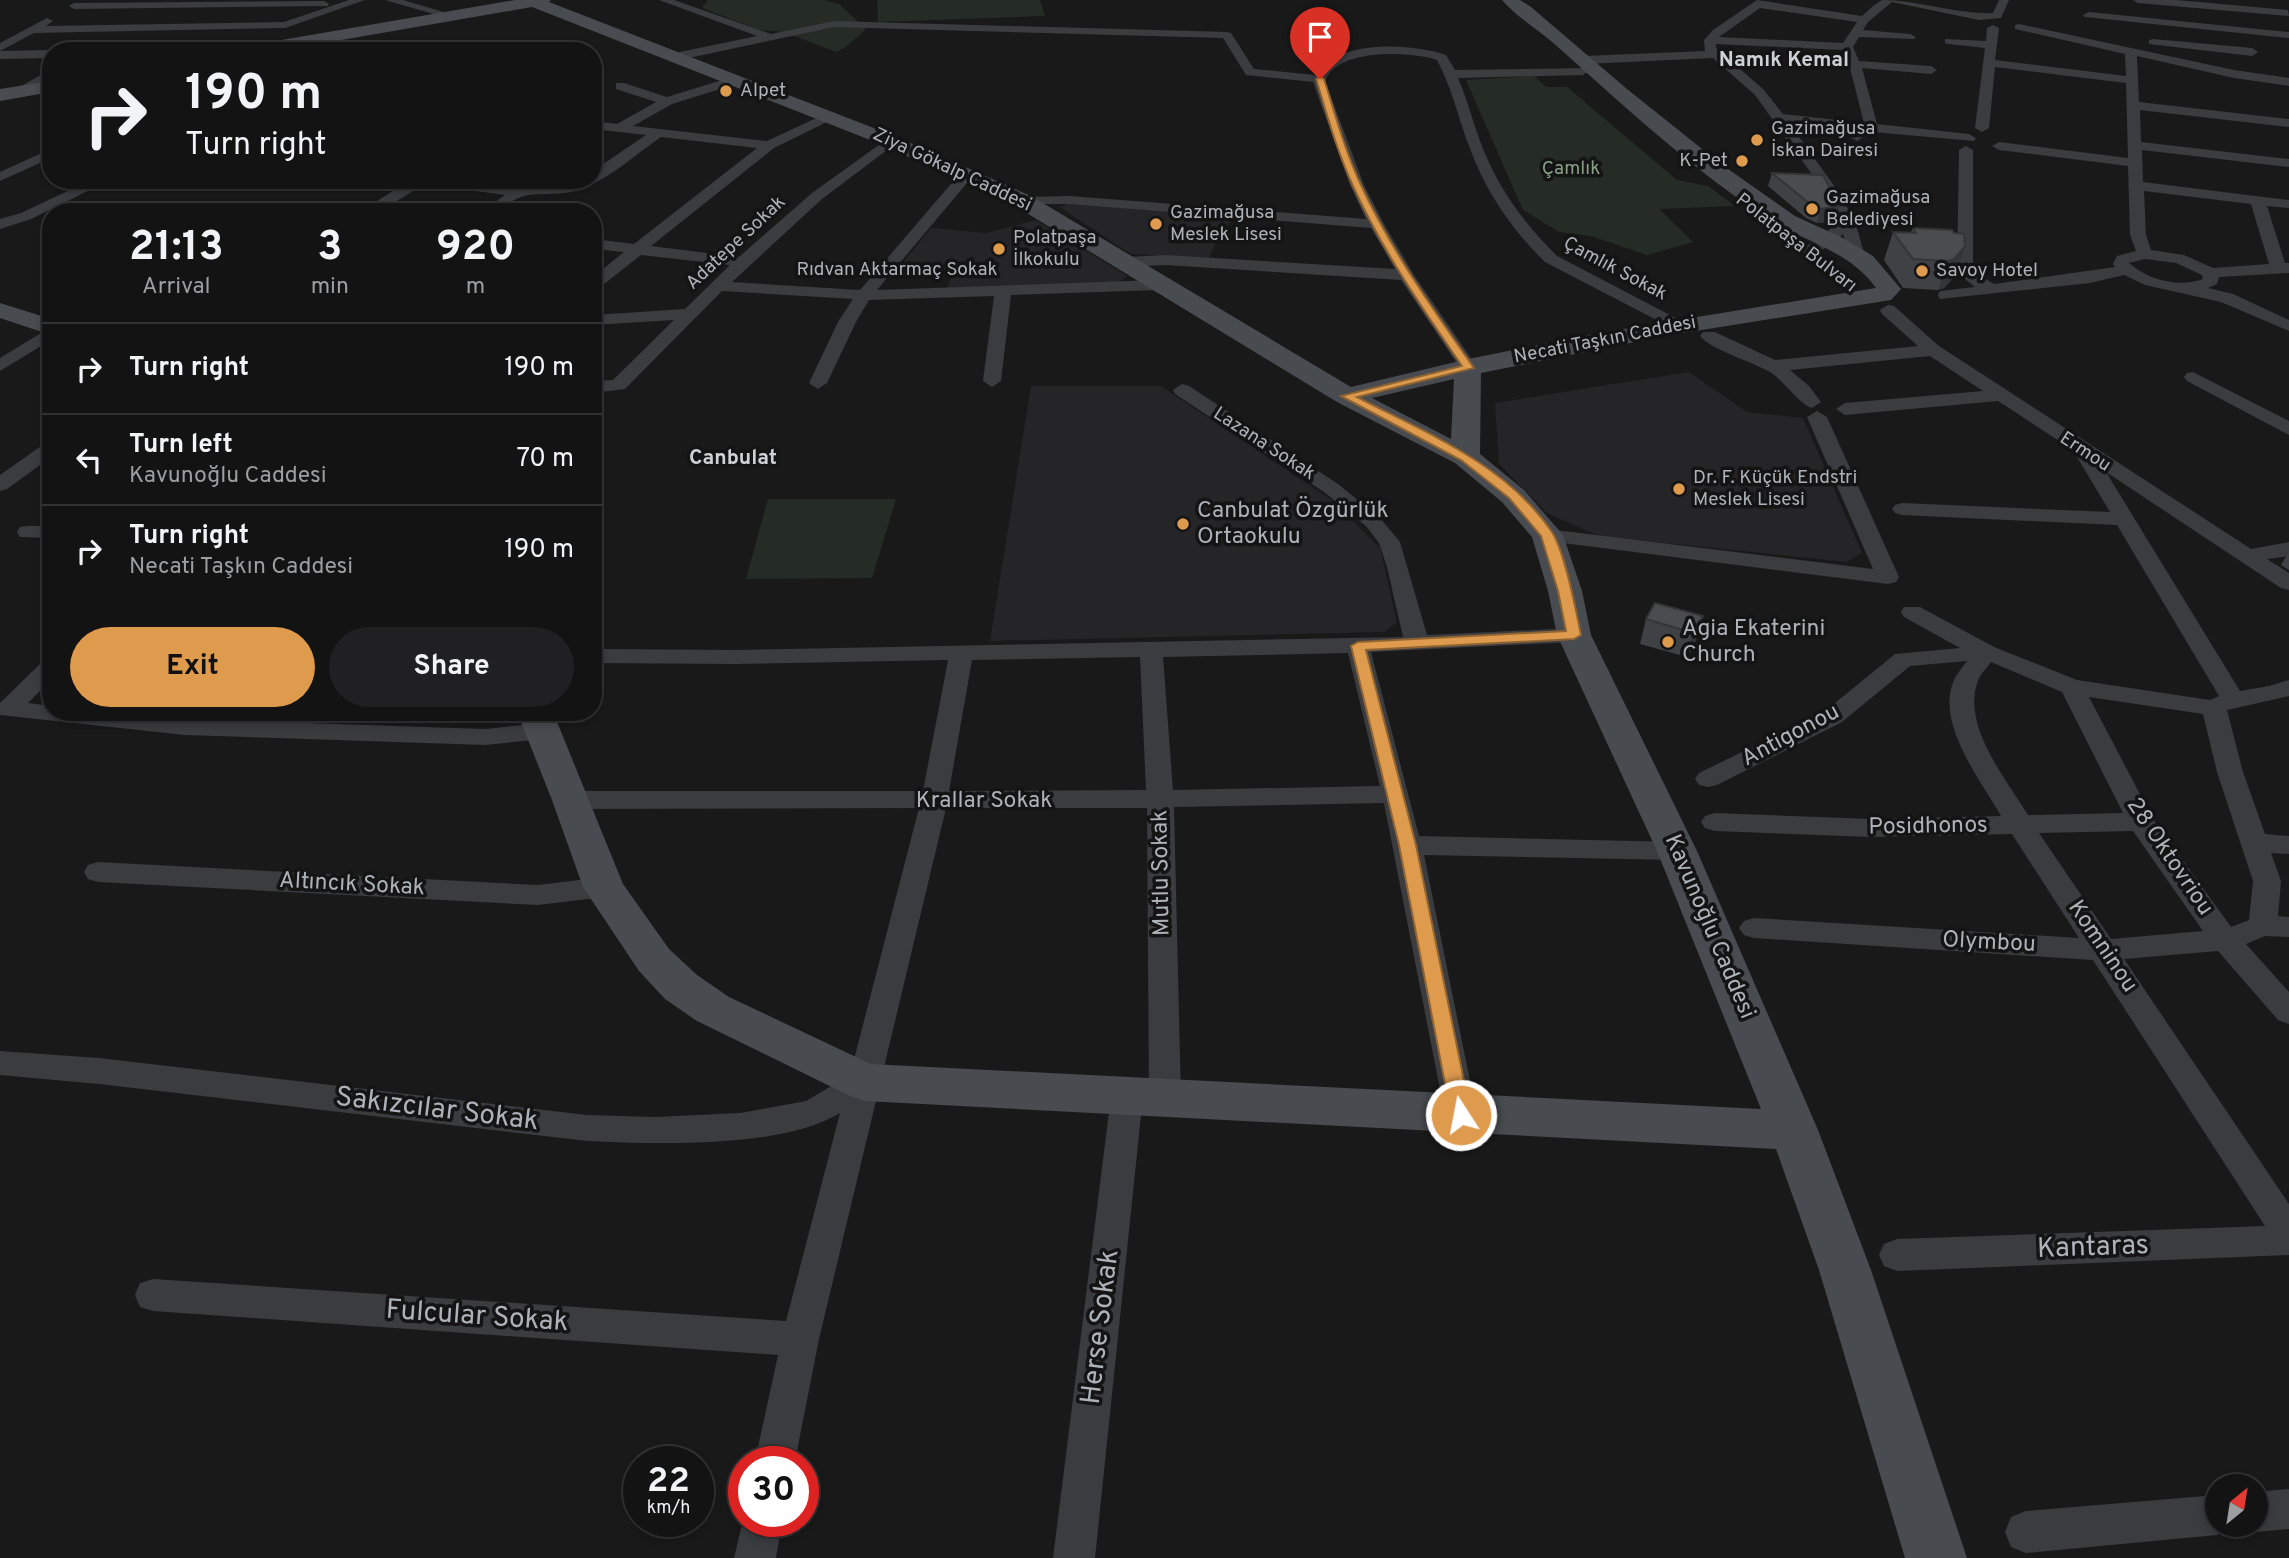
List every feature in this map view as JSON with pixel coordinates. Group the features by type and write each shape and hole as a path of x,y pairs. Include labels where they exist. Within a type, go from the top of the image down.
{"main road":[{"path":"296,42 535,0"},
{"name":"Ziya Gökalp Caddesi","path":"535,0 890,141 1023,201 1127,262 1158,285 1347,396"},
{"name":"Polatpaşa Bulvarı","path":"1498,0 1728,180 1790,225 1827,266"},
{"name":"Polatpaşa Bulvarı","path":"1510,0 1538,19 1584,66"},
{"path":"9,93 42,88"},
{"path":"1804,239 1838,230"},
{"name":"Polatpaşa Bulvarı","path":"1838,230 1889,289 1882,295 1867,296"},
{"name":"Necati Taşkın Caddesi","path":"1347,396 1468,368 1680,325 1867,296"},
{"path":"0,310 42,326"},
{"path":"1465,457 1468,368"},
{"name":"Kavunoğlu Caddesi","path":"1347,396 1465,457 1513,496 1547,535 1565,591 1574,635 1677,851 1794,1129 1845,1270 1936,1558"},
{"path":"539,721 604,887 654,961 681,987 713,1009 865,1082 1461,1115 1794,1129"}],"street":[{"path":"33,30 285,25 360,0"},
{"path":"390,0 451,16"},
{"path":"664,0 767,36"},
{"path":"1847,47 1864,20 1888,0"},
{"path":"1895,0 1990,17 2000,12 2004,0"},
{"path":"2138,0 2288,13"},
{"path":"1838,230 1828,187 1759,92 1714,54 1710,49 1710,40 1717,32 1761,2 1864,20"},
{"path":"0,48 69,9 347,4"},
{"path":"147,28 184,6"},
{"path":"2087,38 2089,14 2289,35"},
{"path":"679,57 767,36 834,24 1227,35 1250,72 1320,79 1338,139 1376,224 1406,275 1468,368"},
{"path":"285,25 324,37"},
{"path":"2019,27 2087,38 2252,52"},
{"path":"1982,128 1993,28"},
{"path":"2245,30 2252,52 2283,85"},
{"path":"1858,33 1910,37"},
{"path":"2087,38 2131,51 2283,85"},
{"path":"1710,40 1847,47"},
{"path":"1950,41 1993,45"},
{"path":"1847,47 1869,109 1870,127"},
{"path":"2131,51 2137,235 2145,254"},
{"name":"Çamlık Sokak","path":"1320,79 1322,73 1333,65 1365,53 1420,52 1442,58 1452,74 1476,149 1498,195 1536,245 1550,259 1680,325"},
{"path":"0,55 42,54"},
{"path":"1452,74 1714,54"},
{"path":"1991,63 2130,80"},
{"path":"1855,64 1931,70"},
{"path":"9,93 42,77"},
{"path":"619,128 667,101 735,80"},
{"path":"620,86 667,101"},
{"path":"2132,106 2287,120"},
{"path":"602,277 769,145 830,117"},
{"path":"1779,118 1870,127 1968,144 1965,273 1991,290"},
{"path":"602,126 769,145"},
{"path":"1838,139 1857,137 1870,127"},
{"path":"602,171 659,132"},
{"path":"1791,136 1814,138"},
{"name":"Adatepe Sokak","path":"618,385 743,262 845,171 890,141"},
{"path":"2136,145 2289,163"},
{"path":"1999,146 2134,163"},
{"path":"0,177 42,157"},
{"path":"818,383 847,322 864,295 967,174"},
{"path":"2137,186 2289,204"},
{"path":"54,203 84,189"},
{"path":"382,203 406,189"},
{"path":"512,189 560,192 567,189"},
{"path":"502,203 521,190"},
{"path":"1023,201 1070,200 1376,224"},
{"path":"2178,286 2208,278 2283,268 2258,201"},
{"path":"0,226 42,209"},
{"path":"0,226 20,233"},
{"path":"602,245 743,262"},
{"path":"2227,298 2193,263 2178,258 2145,254 2123,259 2120,264 2147,281 2227,298 2289,326"},
{"path":"1127,262 1165,260 1406,275"},
{"path":"1946,295 2090,278 2126,270"},
{"name":"Rıdvan Aktarmaç Sokak","path":"719,286 864,295 1158,285"},
{"path":"992,381 1003,292"},
{"name":"Ermou","path":"1867,296 1933,350 2289,583"},
{"path":"602,319 691,314"},
{"path":"0,366 42,336"},
{"path":"1547,535 1888,578 1815,410 1801,385 1773,366 1709,336"},
{"path":"1773,366 1933,350"},
{"path":"2193,377 2289,429"},
{"path":"602,386 618,385"},
{"name":"Lazana Sokak","path":"1182,390 1331,488 1373,522 1389,542 1417,644"},
{"path":"1845,409 2000,395"},
{"path":"2083,450 2124,519 2223,703 2230,772 2267,881 2276,927"},
{"path":"0,485 42,455"},
{"path":"1902,509 2124,519"},
{"path":"28,533 42,532"},
{"path":"2246,556 2289,549"},
{"path":"1918,657 1912,612 1986,652 2072,687 2223,703 2285,694"},
{"path":"602,656 1358,646 1574,635"},
{"path":"1358,646 1408,845 1461,1115"},
{"name":"Mutlu Sokak","path":"1146,1097 1160,799 1152,648"},
{"name":"Antigonou","path":"1708,779 1833,717 1903,659 1986,652"},
{"name":"Komninou","path":"1986,652 1966,680 1962,705 1965,730 2020,825 2105,950 2289,1233"},
{"path":"778,1446 800,1339 934,801 961,653"},
{"path":"42,675 8,709 42,712"},
{"name":"28 Oktovriou","path":"2072,687 2141,822 2225,940 2289,1012"},
{"path":"126,721 185,727 485,737 539,721"},
{"name":"Krallar Sokak","path":"572,800 934,801 1395,794"},
{"name":"Posidhonos","path":"1715,822 1871,828 2141,822"},
{"path":"2254,842 2289,845"},
{"path":"1408,845 1677,851"},
{"name":"Altıncık Sokak","path":"98,872 538,895 604,887"},
{"name":"Olymbou","path":"1754,928 2105,950 2225,940 2276,927"},
{"name":"Sakızcılar Sokak","path":"0,1063 99,1070 587,1128 655,1130 740,1126 813,1113 865,1082"},
{"name":"Herse Sokak","path":"1074,1558 1146,1097"},
{"name":"Kantaras","path":"1897,1255 2289,1240"},
{"name":"Fulcular Sokak","path":"153,1295 800,1339"},
{"path":"2268,1511 2289,1509"},
{"path":"2026,1532 2205,1516"},
{"path":"755,1558 759,1537"}],"shaded area":[{"name":"Gazimağusa Meslek Lisesi","path":"1071,203 1236,216 1220,232 1209,258 1131,254 1059,207"},
{"name":"Polatpaşa İlkokulu","path":"1036,220 1127,276 1118,284 947,288 954,270 900,266 931,228 986,233"},
{"name":"Dr. F. Küçük Endstri Meslek Lisesi","path":"1689,372 1747,412 1803,418 1862,553 1846,562 1599,536 1547,513 1499,464 1495,403"},
{"name":"Canbulat Özgürlük Ortaokulu","path":"1031,386 1161,386 1333,501 1380,548 1397,622 1385,632 990,641"}],"green space":[{"path":"708,0 824,0 839,4 866,29 846,47 836,52 784,32 760,30 702,8"},
{"path":"877,0 1040,0 1045,16 878,22"},
{"name":"Çamlık","path":"1534,76 1546,87 1567,87 1677,180 1708,186 1735,206 1659,209 1693,242 1647,255 1591,236 1559,232 1523,210 1466,80"},
{"path":"768,499 896,499 872,578 746,579"}],"building":[{"path":"1772,173 1823,175 1839,206 1821,209 1810,204"},
{"path":"1913,228 1952,230 1954,233 1964,234 1965,246 1954,259 1947,261 1913,259 1893,232 1916,233"},
{"path":"1655,603 1703,616 1693,633 1646,619"}],"place":[{"name":"Alpet","path":"726,91"},
{"name":"Gazimağusa İskan Dairesi","path":"1757,140"},
{"name":"K-Pet","path":"1742,161"},
{"name":"Gazimağusa Belediyesi","path":"1812,209"},
{"name":"Gazimağusa Meslek Lisesi","path":"1156,224"},
{"name":"Polatpaşa İlkokulu","path":"999,249"},
{"name":"Savoy Hotel","path":"1922,271"},
{"name":"Dr. F. Küçük Endstri Meslek Lisesi","path":"1679,489"},
{"name":"Canbulat Özgürlük Ortaokulu","path":"1183,524"},
{"name":"Agia Ekaterini Church","path":"1668,642"}],"district":[{"name":"Namık Kemal","path":"1784,60"},
{"name":"Canbulat","path":"733,458"}],"route":[{"path":"1320,79 1338,139 1376,224 1406,275 1468,368 1347,396 1465,457 1513,496 1547,535 1565,591 1574,635 1358,646 1408,845 1461,1115"}]}
